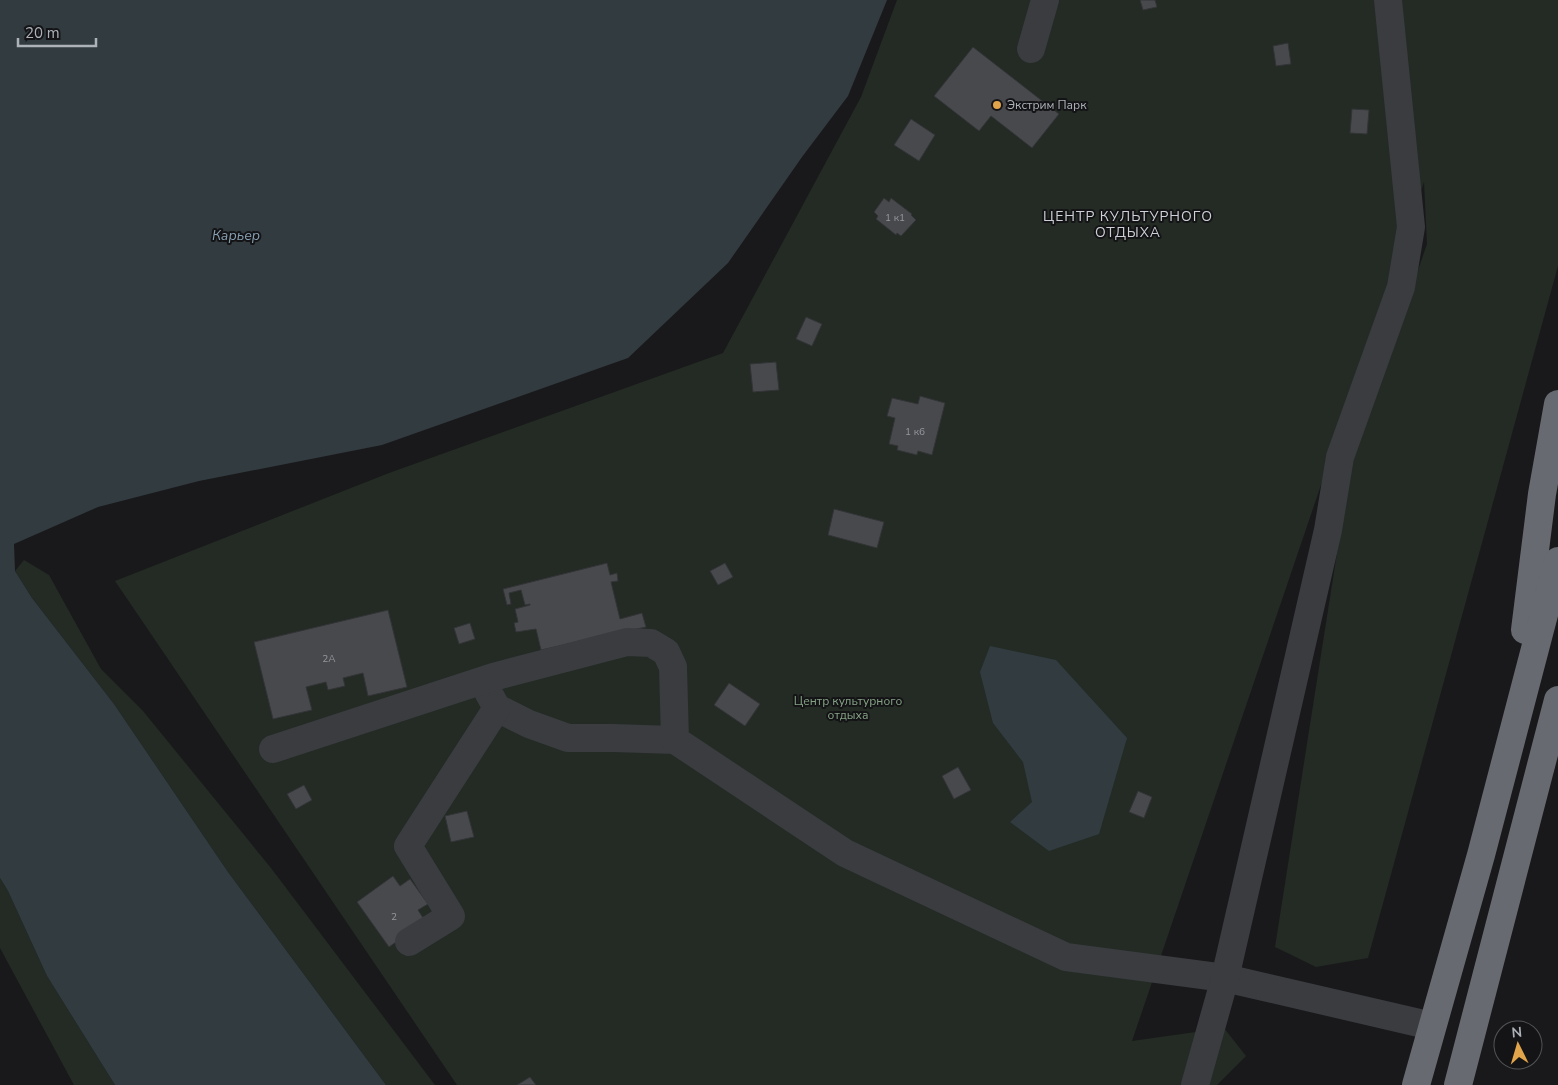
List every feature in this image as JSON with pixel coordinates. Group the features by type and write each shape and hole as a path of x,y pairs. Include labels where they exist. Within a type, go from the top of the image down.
{"highway":[{"path":"1510,745 1542,494 1558,404"},
{"path":"1416,1085 1481,855 1558,560"},
{"path":"1458,1085 1558,700"}],"lane":[{"path":"1031,49 1045,0"},
{"path":"1195,1085 1225,978 1328,530 1340,457 1401,287 1411,227 1388,0"},
{"path":"272,749 482,681 627,642 651,643 666,652 673,667 675,740"},
{"path":"482,681 497,708 529,724 568,738 675,740 845,853 1066,957 1225,978 1432,1026"},
{"path":"409,942 451,916 408,846 497,708"}],"green space":[{"name":"Центр культурного отдыха","path":"897,0 1558,0 1558,266 1368,958 1316,967 1275,947 1351,464 1427,244 1424,182 1132,1041 1224,1028 1246,1056 1217,1085 457,1085 115,581 389,473 723,353 861,97"},
{"path":"24,560 49,575 101,669 143,711 271,868 435,1085 386,1085 228,872 114,704 32,598 15,571"},
{"path":"0,878 8,891 47,976 115,1085 74,1085 0,948"}],"water":[{"name":"Карьер","path":"0,0 887,0 848,96 802,157 728,263 628,358 382,445 199,481 98,507 14,544 15,571 32,598 114,704 228,872 386,1085 115,1085 47,976 8,891 0,878"},
{"path":"990,646 1056,660 1127,738 1099,834 1049,851 1010,822 1032,802 1023,762 993,723 980,672"}],"building":[{"path":"1140,0 1155,0 1157,7 1143,10"},
{"path":"1288,43 1291,64 1276,66 1273,46"},
{"name":"Экстрим Парк","path":"973,47 1059,114 1032,148 991,116 979,131 934,96"},
{"path":"1352,109 1369,110 1367,134 1350,133"},
{"path":"911,119 935,135 919,161 894,145"},
{"path":"884,198 889,202 891,198 912,214 916,220 901,236 897,233 896,235 876,219 878,216 874,212"},
{"path":"806,317 822,324 812,346 796,339"},
{"path":"776,362 779,390 753,392 750,364"},
{"path":"920,396 945,403 932,455 918,451 917,455 897,450 898,446 889,444 895,418 887,416 892,398 918,404"},
{"path":"834,509 884,522 877,548 828,535"},
{"path":"607,563 610,575 617,573 618,581 611,582 620,619 642,613 646,627 541,650 536,629 516,632 514,623 518,622 515,609 530,604 525,605 521,590 509,593 511,604 507,605 503,589"},
{"path":"725,563 733,577 718,585 710,571"},
{"path":"388,610 407,687 368,696 363,673 343,678 345,686 328,690 326,682 306,687 312,710 273,719 254,642"},
{"path":"470,623 475,639 459,644 454,628"},
{"path":"729,683 760,704 745,726 714,705"},
{"path":"958,767 971,790 954,799 942,776"},
{"path":"304,785 312,800 296,809 287,794"},
{"path":"1138,791 1152,797 1144,818 1129,812"},
{"path":"467,811 474,837 451,842 445,816"},
{"path":"393,876 400,886 410,879 428,904 418,910 425,921 389,947 357,902"},
{"path":"530,1077 536,1085 517,1085"}],"place":[{"name":"Экстрим Парк","path":"997,105"}],"district":[{"name":"ЦЕНТР КУЛЬТУРНОГО ОТДЫХА","path":"1128,224"}]}
